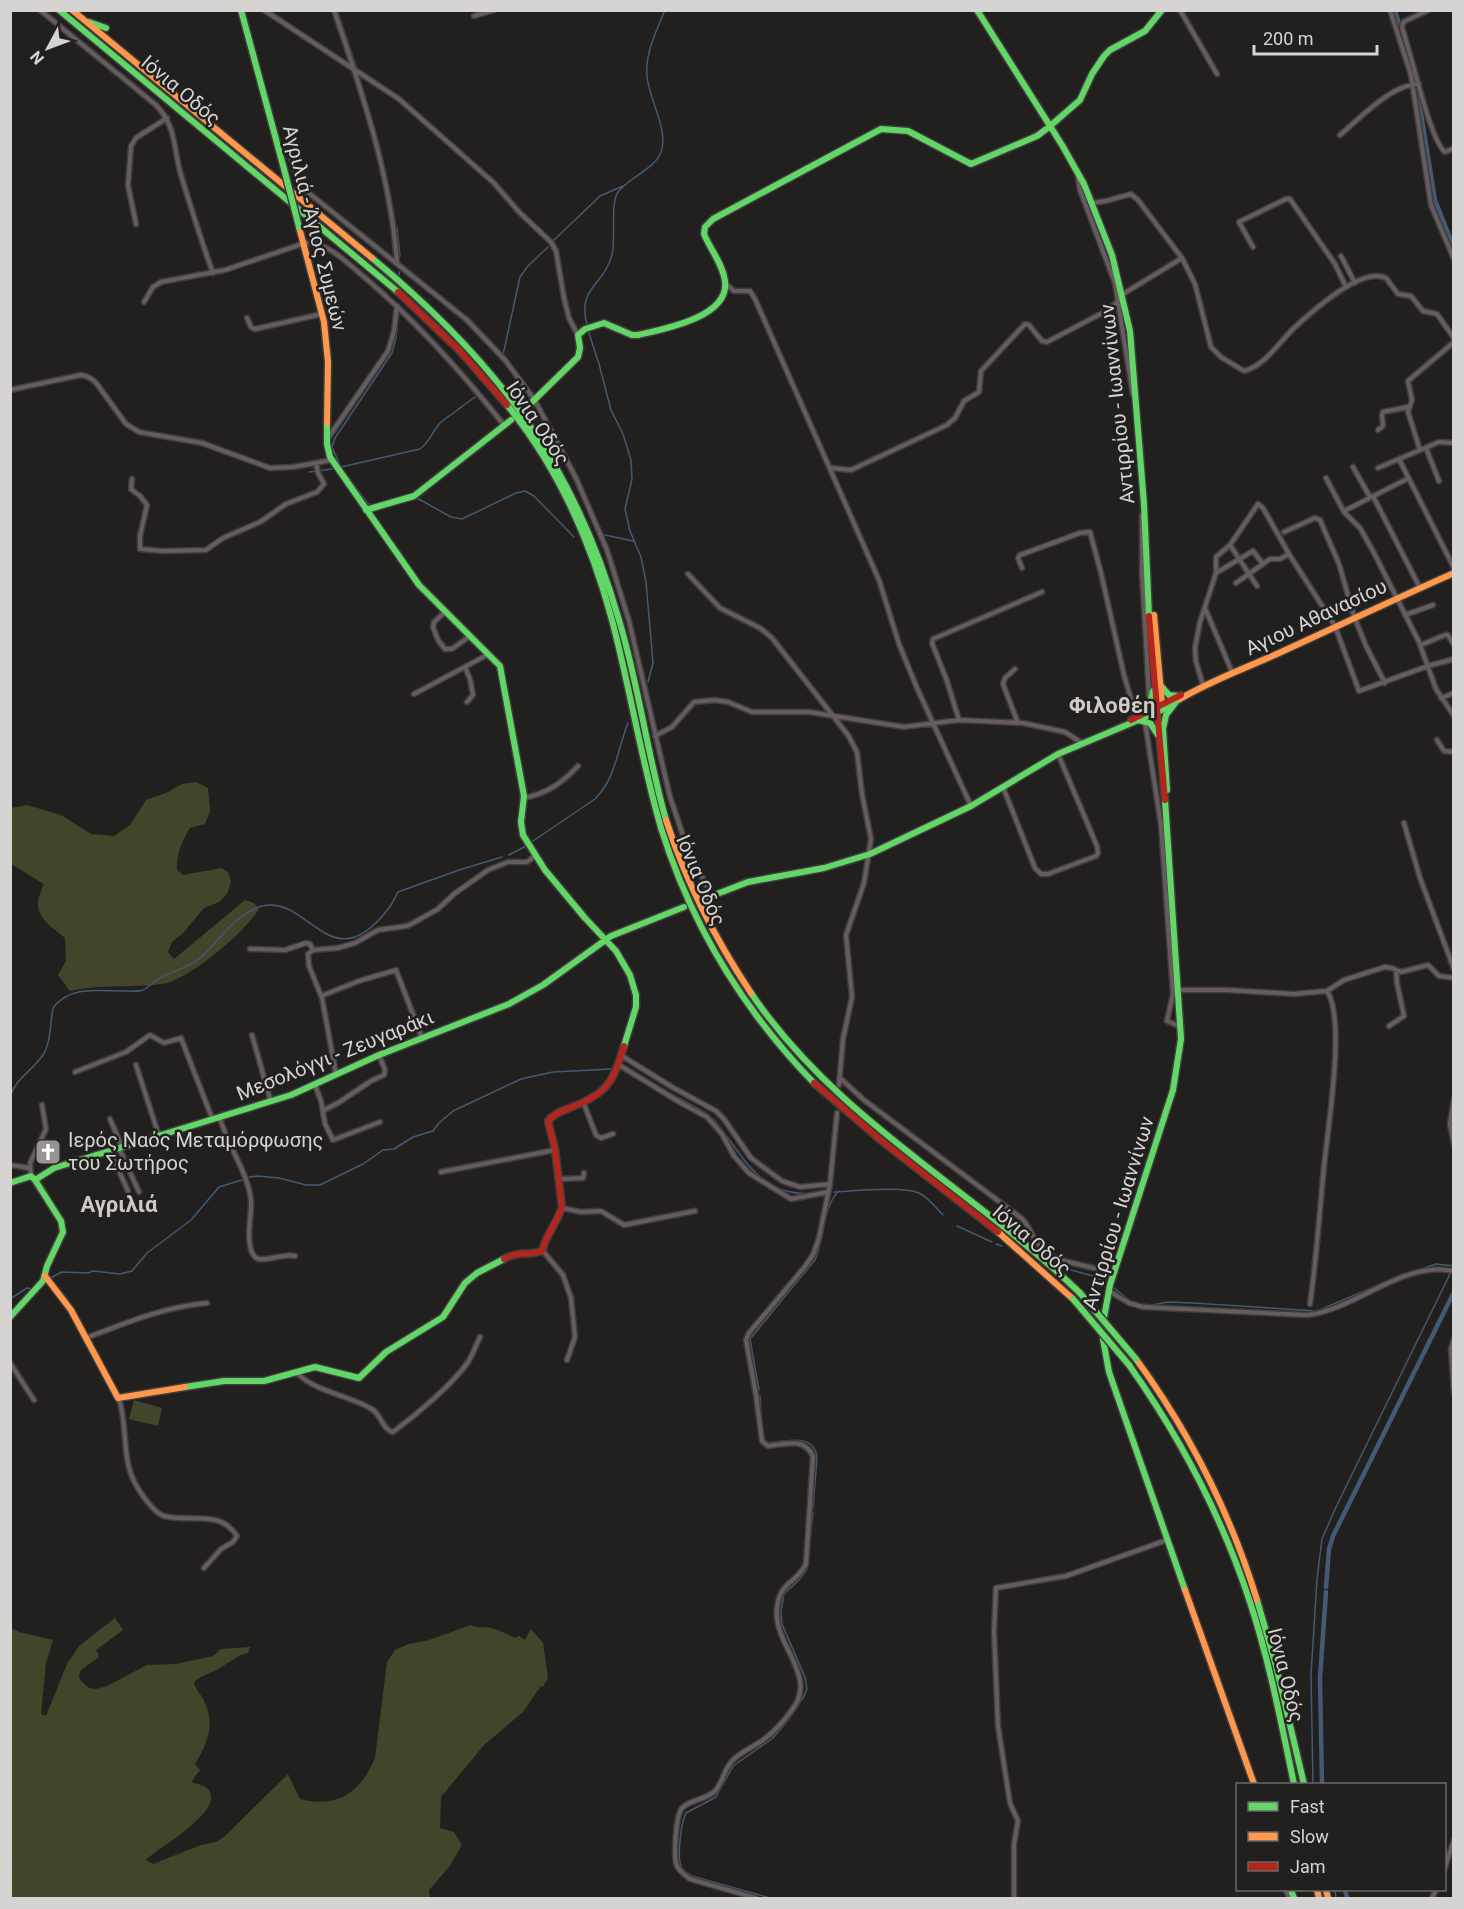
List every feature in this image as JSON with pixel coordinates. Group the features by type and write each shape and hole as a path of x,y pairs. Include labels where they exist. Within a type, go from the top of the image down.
{"main road":[{"name":"Ιόνια Οδός","path":"59,10 400,293 451,339 498,392 522,424 570,506 591,552 614,628 663,833 686,893 726,971 763,1024 827,1095 871,1133 1009,1239 1073,1299 1129,1365 1159,1407 1191,1462 1240,1572 1261,1641 1294,1783"},
{"name":"Ιόνια Οδός","path":"72,10 430,308 481,359 519,406 564,478 597,551 621,625 667,822 704,914 745,985 794,1048 841,1097 1028,1244 1080,1293 1136,1359 1175,1416 1208,1474 1249,1575 1286,1704 1304,1783"},
{"name":"Αγριλιά - Άγιος Συμεών","path":"241,10 305,243 322,314 328,362 327,439 332,460 415,579 445,612 498,663 502,672 524,798 521,822 523,835 534,855 568,898 616,951 628,969 636,995 636,1007 619,1065 601,1092 584,1104 549,1118 555,1150"},
{"name":"Αντιρρίου - Ιωαννίνων","path":"977,10 1050,127 1092,202 1112,255 1122,298 1132,347 1163,729 1169,843"},
{"path":"528,406 578,357 580,348 578,334 588,328 604,323 634,335 680,323 706,312 723,299 725,284 705,236 707,225 717,217 881,129 908,131 971,165 1037,136 1080,100 1104,56 1110,50 1145,31 1162,10"},
{"path":"85,21 106,28"},
{"path":"163,76 181,101"},
{"path":"366,510 414,496 511,420"},
{"name":"Αγιου Αθανασίου","path":"1160,708 1203,685 1454,573"},
{"path":"1140,718 1148,706 1158,681"},
{"path":"1158,681 1169,695 1178,699 1166,715 1163,729"},
{"path":"704,899 748,882 824,868 870,854 971,806 1058,754 1160,708"},
{"name":"Αντιρρίου - Ιωαννίνων","path":"1160,708 1159,737 1169,843 1181,1027 1179,1063 1173,1090 1108,1291 1102,1328 1107,1365 1253,1783"},
{"path":"1140,718 1153,726 1159,737"},
{"name":"Μεσολόγγι - Ζευγαράκι","path":"10,1183 33,1178 54,1168 110,1150 271,1103 315,1085 379,1055 526,995 606,940 625,930 684,907"},
{"path":"45,1276 71,1310 118,1398 224,1381 264,1381 319,1367 358,1378 386,1352 443,1317 465,1283 477,1273 516,1253 542,1251 545,1237 562,1208 555,1150"},
{"path":"10,1317 39,1287 62,1238 61,1221 33,1178"}],"street":[{"path":"40,10 156,105 166,118 173,135 180,171 213,273"},
{"path":"264,10 418,114 494,183 519,212 551,242 557,255 569,318 578,334"},
{"path":"334,10 354,69 389,202 397,264"},
{"path":"474,16 494,10"},
{"path":"1179,10 1217,74"},
{"path":"1390,10 1412,84 1431,205 1454,259"},
{"path":"1429,10 1405,21 1402,25 1423,100 1439,145 1446,152 1454,148"},
{"path":"1340,135 1403,86 1419,84"},
{"path":"136,224 128,185 131,146 136,138 166,118"},
{"path":"287,146 298,179 305,190 484,336 534,399 576,478 607,550 627,612 655,736 679,822 698,871 711,895"},
{"path":"1077,173 1080,190 1122,298"},
{"path":"1092,202 1106,201 1128,193 1132,195 1182,258 1195,284 1211,347 1221,357 1243,370 1248,370 1271,353 1311,313 1346,287 1372,277 1384,277 1396,293 1410,295 1423,311 1439,316 1454,340 1408,381 1412,400 1408,407 1420,450"},
{"path":"1253,247 1240,221 1290,199 1335,264 1346,287"},
{"path":"144,302 153,287 161,282 213,273 305,243 315,243 333,253 397,306 445,355 504,426"},
{"path":"1341,256 1354,283"},
{"path":"830,468 851,470 951,423 964,401 979,392 980,376 983,370 1025,324 1030,326 1042,341 1047,342 1108,310 1182,258"},
{"path":"725,284 734,291 747,291 753,294 879,580 899,644 971,806"},
{"path":"327,439 388,351 394,331 397,306"},
{"path":"247,318 251,327 255,329 322,314"},
{"path":"10,390 81,375 86,376 93,379 126,424 139,432 202,443 270,468 332,460"},
{"path":"1378,430 1383,426 1383,412 1408,407"},
{"path":"1378,468 1441,442 1454,442"},
{"path":"1426,448 1439,481"},
{"path":"1399,459 1407,479 1454,568"},
{"path":"132,479 131,489 147,506 140,536 140,549 198,551 260,522 286,504 320,490 324,484 317,471 316,463"},
{"path":"1353,467 1420,588"},
{"path":"1326,478 1344,511 1362,532 1421,645 1441,698 1454,716"},
{"path":"1344,511 1407,479"},
{"path":"1144,504 1141,528 1150,685 1148,706"},
{"path":"1203,685 1196,662 1195,648 1200,622 1216,573 1216,556 1230,545 1259,504 1335,626 1359,691 1454,659"},
{"path":"1284,532 1315,518 1319,519 1339,564 1354,616 1372,660 1385,683"},
{"path":"1022,568 1018,558 1020,555 1080,533 1090,532 1124,675 1140,718 1160,818 1173,994 1167,1021 1181,1027"},
{"path":"1230,545 1257,586"},
{"path":"1216,573 1253,551 1263,564"},
{"path":"1236,583 1272,558 1280,559 1289,554"},
{"path":"688,574 720,608 755,625 772,638 853,742 857,753 871,835 870,854 861,895 846,935 852,996 843,1039 839,1085"},
{"path":"959,720 932,643 933,639 1042,592"},
{"path":"1405,615 1433,605"},
{"path":"1205,608 1232,673"},
{"path":"445,612 434,622 433,627 438,640 445,649 452,649 470,635"},
{"path":"1421,645 1445,634 1453,644"},
{"path":"414,694 489,654"},
{"path":"465,667 473,695 467,702"},
{"path":"1015,669 1005,678 1003,684 1018,723"},
{"path":"1441,698 1454,693"},
{"path":"655,736 672,727 687,712 690,705 698,700 728,702 757,712 832,714 904,728 959,720 1038,725 1065,732 1082,743"},
{"path":"1437,740 1444,752 1454,752"},
{"path":"1003,786 1035,868 1041,874 1048,874 1096,856 1098,853 1096,846 1058,754"},
{"path":"524,798 549,791 565,780 578,766"},
{"path":"1404,823 1420,878 1454,969"},
{"path":"336,1074 321,996 307,957 314,950 338,948 364,939 378,930 406,926 415,922 438,909 454,894 488,870 508,862 527,862 534,855"},
{"path":"250,949 285,950 306,943 310,944 314,950"},
{"path":"1173,994 1179,990 1227,990 1285,994 1327,991 1344,980 1375,969 1389,967 1404,972 1427,965 1439,976 1454,978"},
{"path":"321,996 396,970 422,1038"},
{"path":"1389,1026 1404,1016 1396,970"},
{"path":"1310,1304 1320,1222 1335,1047 1333,1006 1327,991"},
{"path":"75,1072 126,1052 150,1035 164,1043 180,1038 234,1152 249,1193 251,1203 249,1231 253,1254 263,1260 283,1255 295,1256"},
{"path":"252,1035 271,1103"},
{"path":"324,1110 384,1075 386,1070 379,1055"},
{"path":"622,1056 716,1111 751,1158 782,1181 800,1187 830,1184"},
{"path":"136,1065 159,1137"},
{"path":"619,1065 707,1117 722,1134 740,1164 759,1180 791,1199 828,1192"},
{"path":"839,1078 864,1100 1024,1221 1037,1243 1052,1257 1114,1273"},
{"path":"315,1085 324,1110 325,1124 333,1140 380,1122"},
{"path":"1454,1100 1450,1122 1454,1144"},
{"path":"584,1104 596,1135 601,1138 613,1134"},
{"path":"33,1178 29,1168 46,1129 42,1105"},
{"path":"756,1899 690,1879 681,1872 675,1856 678,1817 681,1809 687,1804 714,1791 731,1761 777,1727 794,1708 801,1693 800,1676 781,1634 777,1617 781,1593 786,1584 801,1573 806,1564 813,1456 808,1448 797,1442 765,1446 762,1441 746,1340 749,1333 810,1260 819,1238 830,1184 837,1113"},
{"path":"110,1119 139,1192"},
{"path":"110,1150 128,1191"},
{"path":"441,1172 555,1150"},
{"path":"10,1165 29,1168"},
{"path":"559,1179 582,1178 584,1173"},
{"path":"562,1208 581,1212 601,1211 624,1225 695,1211"},
{"path":"542,1251 563,1275 571,1298 575,1337 567,1360"},
{"path":"1108,1291 1139,1306 1308,1315 1331,1310 1417,1273 1441,1269 1454,1271"},
{"path":"86,1338 153,1312 184,1305 207,1303"},
{"path":"296,1372 320,1387 371,1408 391,1432 428,1403 467,1363 480,1337"},
{"path":"1454,1339 1451,1349 1454,1392"},
{"path":"10,1363 33,1400"},
{"path":"118,1398 123,1414 126,1449 133,1478 136,1487 154,1508 163,1516 204,1518 223,1522 230,1526 237,1535 235,1540 223,1547 204,1568"},
{"path":"1014,1899 1014,1844 1018,1821 1010,1803 998,1726 994,1638 996,1588 1066,1576 1168,1540"},
{"path":"1446,1864 1454,1840"}],"green space":[{"path":"196,782 208,788 210,811 205,824 190,828 187,833 179,853 177,870 183,875 222,868 228,872 231,882 227,894 219,902 204,908 183,933 172,942 168,952 174,959 245,900 254,903 259,909 242,930 215,954 173,981 162,984 70,991 58,975 66,961 65,938 47,923 38,908 44,884 11,864 11,808 27,805 61,815 91,834 114,836 130,825 146,800 182,784"},
{"path":"134,1400 162,1408 158,1426 129,1419"},
{"path":"115,1618 123,1630 96,1650 99,1657 81,1670 79,1675 80,1680 89,1688 107,1686 147,1665 176,1664 213,1656 221,1649 250,1647 248,1653 194,1682 207,1708 210,1724 204,1748 195,1764 200,1770 191,1782 208,1789 211,1798 208,1808 199,1818 146,1860 153,1864 201,1845 216,1842 225,1836 288,1774 300,1799 313,1802 336,1799 355,1789 363,1780 375,1758 387,1662 395,1650 471,1625 488,1627 525,1640 531,1629 543,1643 548,1678 523,1712 484,1745 441,1797 440,1828 454,1832 462,1845 449,1867 429,1890 430,1898 11,1898 11,1628 53,1640 46,1663 41,1714 46,1716 67,1664 79,1646"}],"waterway":[{"path":"337,10 357,69"},
{"path":"587,325 585,303 592,288 608,266 612,255 614,204 618,192 653,164 661,152 663,143 661,125 649,85 647,67 652,43 665,10"},
{"path":"1395,10 1401,31"},
{"path":"359,78 364,94"},
{"path":"1417,88 1435,200 1454,248"},
{"path":"386,180 395,220"},
{"path":"552,242 600,196 623,186"},
{"path":"397,228 400,256"},
{"path":"503,355 520,277 548,247"},
{"path":"395,498 373,505 368,504 341,467 332,447 335,438 392,353 398,316"},
{"path":"588,330 611,410 623,434 631,460 632,479 625,509 630,531 641,557 646,582 653,663 648,682"},
{"path":"341,467 420,449 441,422 475,397"},
{"path":"309,472 332,469"},
{"path":"417,498 451,517 462,519 516,493 525,491 534,496 574,537"},
{"path":"605,535 633,541"},
{"path":"530,843 595,799 602,791 612,773 628,723"},
{"path":"509,855 526,846"},
{"path":"10,1097 16,1085 39,1061 46,1050 53,1008 68,996 96,990 143,990 163,976 199,959 243,915 262,906 279,906 294,912 321,931 336,938 351,938 369,929 389,908 398,892 502,857"},
{"path":"249,1177 279,1178 306,1185 320,1185 363,1164 383,1150 394,1149 413,1137 433,1131 453,1111 521,1079 553,1072 612,1069"},
{"path":"664,1090 706,1113 714,1120 744,1160 766,1181 779,1189 795,1193 814,1193"},
{"path":"52,1277 62,1272 88,1273 93,1271 120,1274 132,1271 147,1253 191,1220 219,1187 242,1180"},
{"path":"834,1192 878,1189 911,1191 926,1198 943,1215"},
{"path":"759,1390 750,1339 815,1260 830,1205 839,1191"},
{"path":"957,1226 992,1242"},
{"path":"996,1244 1002,1246"},
{"path":"1403,1275 1436,1264 1454,1266"},
{"path":"1060,1267 1093,1276 1108,1283"},
{"path":"1313,1783 1311,1675 1322,1539 1450,1274"},
{"path":"1137,1304 1152,1305 1168,1302 1317,1311 1395,1278"},
{"path":"1113,1287 1130,1301"},
{"path":"10,1299 27,1288 32,1289"},
{"path":"1326,1587 1329,1549 1333,1536 1454,1292"},
{"path":"760,1396 762,1431"},
{"path":"764,1438 767,1443 789,1440 804,1441 815,1449 817,1457 813,1508"},
{"path":"770,1898 687,1873 680,1862 680,1840 686,1813 716,1797 733,1766 773,1738 789,1719 807,1689 805,1677 782,1624 781,1612 784,1594 807,1569 813,1512"},
{"path":"1322,1783 1320,1678 1326,1592"},
{"path":"1335,1891 1336,1898"},
{"path":"1345,1891 1347,1898"}],"traffic: fast":[{"path":"59,10 398,292"},
{"path":"241,10 284,169"},
{"path":"977,10 1084,184 1112,255 1130,331 1144,504 1149,616"},
{"path":"528,406 578,357 580,348 578,335 585,329 604,323 632,335 638,335 678,325 707,312 717,304 724,293 724,275 704,234 705,227 713,219 881,129 908,131 971,164 1037,136 1080,100 1092,74 1104,56 1110,50 1145,31 1162,10"},
{"path":"89,22 106,28"},
{"path":"284,169 299,227"},
{"path":"372,258 457,336 526,419 554,464 579,512 601,564 619,620 666,820"},
{"path":"507,405 542,454 557,480 571,506 594,562 612,620 661,828 688,898 704,932 743,996 765,1026 814,1083"},
{"path":"366,510 414,496 511,420"},
{"path":"327,423 327,444 330,457 419,585 500,666 524,796 521,822 523,835 545,870 616,951 630,975 636,995 636,1007 624,1046"},
{"path":"1162,687 1169,695 1179,696"},
{"path":"1142,713 1151,700 1153,691"},
{"path":"704,899 748,882 824,868 870,854 971,806 1058,754 1162,710 1180,699"},
{"path":"1163,729 1166,715 1176,702"},
{"path":"1138,720 1150,723 1158,735"},
{"path":"1163,729 1167,790"},
{"path":"1165,800 1181,1039 1173,1090 1110,1285 1103,1323 1103,1339 1109,1372 1185,1590"},
{"path":"35,1180 54,1168 291,1095 379,1055 509,1004 543,985 611,936 684,907"},
{"path":"751,993 785,1038 823,1079 864,1116 1038,1255 1080,1293"},
{"path":"10,1183 31,1176 35,1180"},
{"path":"10,1317 43,1281 47,1266 63,1232 61,1221 35,1180"},
{"path":"185,1387 224,1381 264,1381 315,1367 359,1378 386,1352 443,1317 465,1283 477,1273 504,1259"},
{"path":"1080,1293 1136,1359"},
{"path":"1073,1299 1129,1365"},
{"path":"1129,1365 1182,1449 1226,1537 1263,1644 1294,1783"},
{"path":"1257,1600 1276,1666 1304,1783"},
{"path":"1291,1891 1294,1898"}],"traffic: slow":[{"path":"72,10 372,258"},
{"path":"163,76 173,90"},
{"path":"299,227 324,322 328,362 327,423"},
{"path":"1180,699 1217,680 1454,573"},
{"path":"1154,615 1162,703"},
{"path":"666,820 702,909 751,993"},
{"path":"998,1232 1073,1299"},
{"path":"45,1276 71,1310 118,1398 185,1387"},
{"path":"1136,1359 1174,1416 1207,1474 1234,1536 1257,1600"},
{"path":"1185,1590 1254,1783"},
{"path":"1317,1891 1319,1898"},
{"path":"1326,1891 1328,1898"}],"traffic: jam":[{"path":"398,292 459,350 507,405"},
{"path":"1149,616 1165,800"},
{"path":"1131,720 1181,695"},
{"path":"504,1259 542,1251 562,1207 555,1149 548,1121 556,1114 594,1097 601,1091 612,1077 624,1046"},
{"path":"814,1083 883,1142 998,1232"}],"place":[{"name":"Ιερός Ναός Μεταμόρφωσης του Σωτήρος","path":"48,1152"}],"district":[{"name":"Φιλοθέη","path":"1112,705"},
{"name":"Αγριλιά","path":"119,1204"}]}
